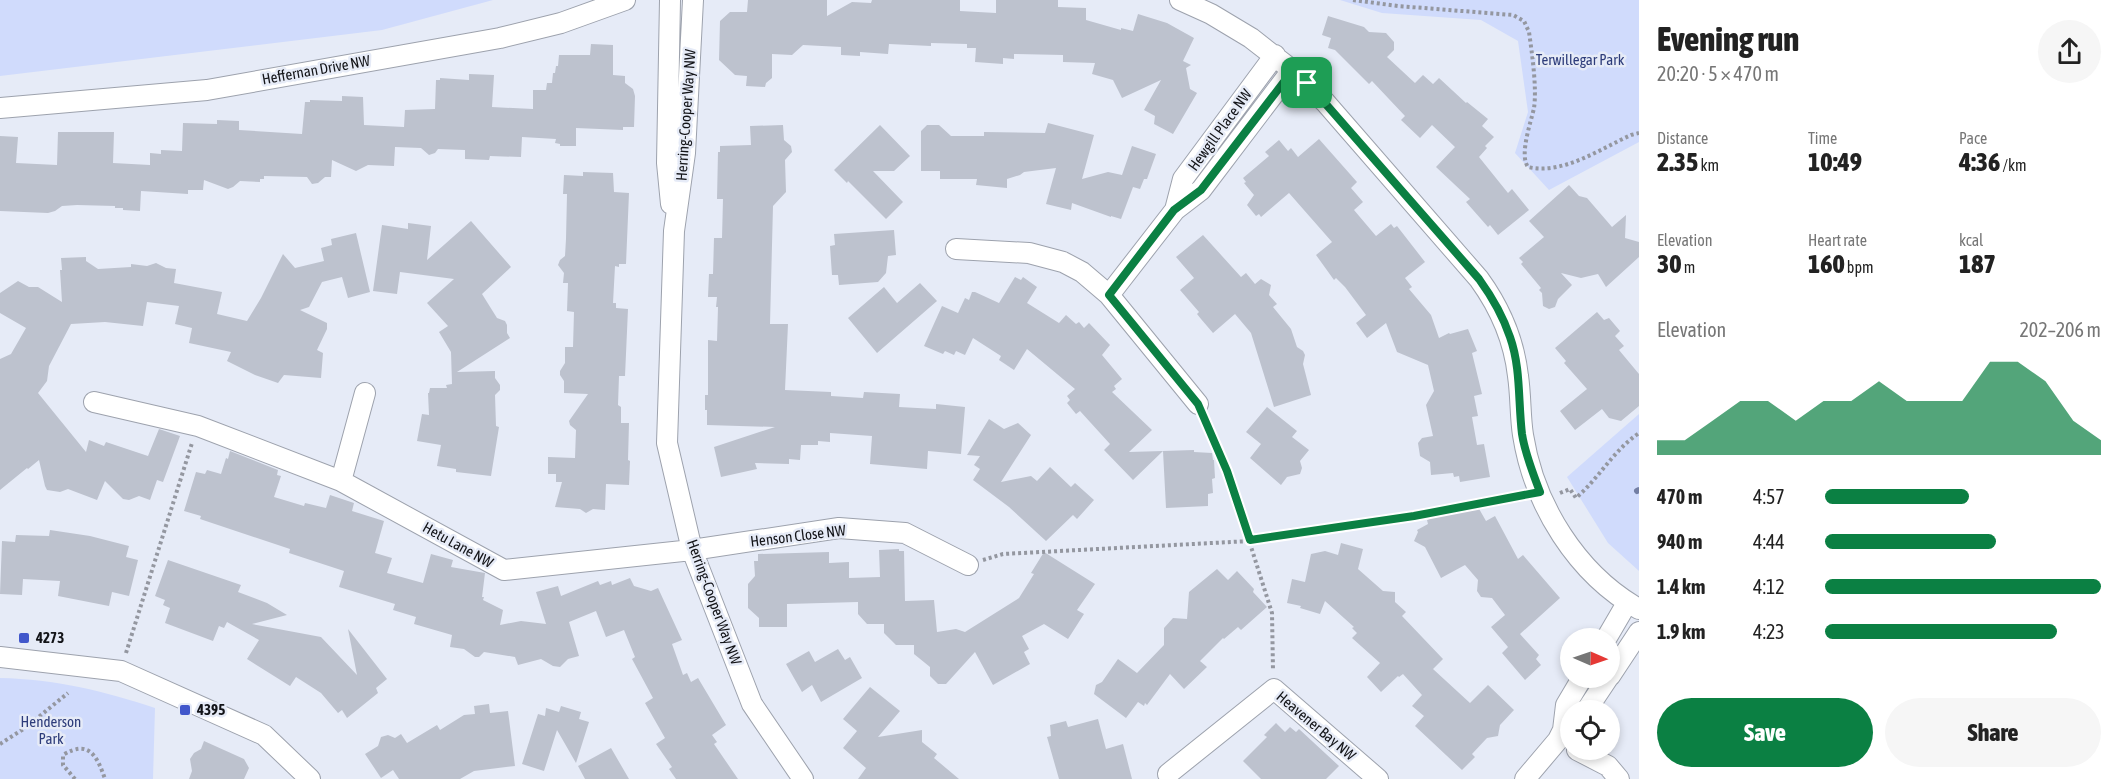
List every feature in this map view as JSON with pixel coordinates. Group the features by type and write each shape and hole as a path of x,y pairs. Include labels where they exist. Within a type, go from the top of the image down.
{"street":[{"name":"Heffernan Drive NW","path":"0,108 207,90 500,38 561,23 625,0"},
{"name":"Herring-Cooper Way NW","path":"670,0 667,163 674,231"},
{"name":"Herring-Cooper Way NW","path":"693,0 686,153 674,231 667,443 693,550 752,704 803,779"},
{"path":"1180,0 1211,14 1275,55 1293,70 1332,111 1490,294 1510,337 1518,377 1522,434 1540,492 1560,533 1576,556 1597,579 1633,606 1615,628"},
{"name":"Hewgill Place NW","path":"1174,210 1183,179 1275,55"},
{"name":"Hewgill Place NW","path":"1109,295 1174,210 1201,190 1293,70"},
{"path":"956,249 1046,256 1082,272 1109,295 1198,404"},
{"path":"341,481 365,393"},
{"name":"Hetu Lane NW","path":"94,402 198,426 341,481 504,570 693,550"},
{"name":"Henson Close NW","path":"693,550 838,528 905,532 968,565"},
{"path":"1620,660 1639,632"},
{"path":"0,657 121,671 264,735 310,779"},
{"name":"Heavener Bay NW","path":"1168,774 1274,689 1378,779"},
{"path":"1536,775 1560,744"},
{"path":"1596,760 1608,766 1619,779"}],"path":[{"path":"1353,0 1513,15 1524,21 1529,32 1535,105 1526,143 1525,163 1528,167 1550,169 1571,163 1639,134"},
{"path":"1198,404 1227,471 1272,613 1274,689"},
{"path":"121,671 198,426"},
{"path":"968,565 1003,554 1250,540 1414,516 1558,487 1560,494 1570,489 1576,498 1597,478 1611,456 1639,433"},
{"path":"0,744 26,728 68,693"},
{"path":"75,779 63,765 63,754 80,748 89,750 94,755 105,779"}],"green space":[{"path":"0,0 493,0 382,30 0,76"},
{"name":"Terwillegar Park","path":"1340,0 1639,0 1639,142 1549,190 1515,153 1528,112 1518,41 1481,20 1382,13"},
{"path":"1639,414 1639,571 1608,543 1567,477"},
{"name":"Henderson Park","path":"0,678 79,687 155,708 153,779 0,779"}],"building":[{"path":"748,0 827,0 827,16 852,2 871,3 872,0 960,0 960,11 996,13 996,0 1058,0 1058,7 1086,8 1086,20 1133,31 1138,14 1167,23 1194,38 1183,61 1191,65 1186,68 1190,89 1197,93 1173,134 1154,124 1155,116 1144,110 1161,80 1122,98 1113,80 1092,74 1095,63 1063,62 1063,55 1014,54 1014,59 1003,58 1003,64 975,62 976,48 967,48 967,44 931,43 931,46 889,44 888,54 860,52 860,56 841,55 841,47 803,45 792,55 772,54 772,78 765,87 746,86 747,76 735,75 719,60 720,21 730,12 747,12"},
{"path":"1328,16 1364,27 1369,32 1386,33 1394,42 1394,50 1387,57 1415,83 1423,75 1433,84 1439,78 1466,103 1488,119 1482,126 1494,137 1479,157 1508,193 1512,189 1529,210 1498,235 1490,225 1488,227 1466,202 1470,199 1436,167 1455,147 1432,125 1420,138 1401,120 1405,116 1372,81 1369,84 1335,50 1328,48 1331,38 1322,35"},
{"path":"591,44 613,45 613,75 625,76 625,83 633,89 635,96 634,127 623,127 623,130 576,128 576,146 560,146 555,143 556,139 522,137 521,157 490,156 489,160 465,159 465,150 438,149 429,155 421,148 395,147 394,166 368,165 356,171 332,160 331,177 325,177 318,183 312,184 307,177 264,176 260,182 240,181 228,189 204,180 203,190 188,190 188,194 141,191 140,211 123,210 115,206 77,205 62,206 48,213 0,211 0,136 18,137 16,163 57,165 58,132 114,132 113,163 150,165 150,153 161,154 161,150 182,151 183,123 217,124 217,120 239,121 239,130 302,134 305,102 310,102 310,100 342,101 342,96 363,97 364,125 404,127 405,110 435,109 436,80 440,78 469,80 469,74 494,75 492,107 533,109 533,90 546,90 547,83 552,83 559,55 590,55"},
{"path":"1048,123 1094,135 1082,179 1108,172 1122,175 1132,146 1156,154 1147,179 1144,179 1140,189 1133,187 1121,219 1072,203 1071,210 1046,204 1056,168 1024,172 1007,179 1007,188 976,185 977,179 940,179 940,171 921,171 921,131 927,125 939,125 951,136 984,136 984,132 1045,133"},
{"path":"783,125 784,140 791,146 792,152 785,160 786,192 773,206 770,324 788,324 785,390 831,392 831,396 863,398 864,392 900,394 899,407 936,409 936,404 965,407 961,454 928,451 927,469 870,464 872,436 830,433 830,442 818,441 818,445 801,445 800,460 789,459 789,464 755,463 757,469 721,477 714,447 775,427 707,425 705,395 708,395 708,340 717,341 718,307 716,307 717,297 708,297 709,274 713,274 714,238 722,238 723,199 717,199 718,152 720,152 720,146 751,145 750,126"},
{"path":"880,125 910,156 894,171 873,171 903,202 886,219 834,170"},
{"path":"1319,139 1357,182 1351,188 1363,202 1354,210 1376,236 1391,224 1394,228 1397,226 1425,262 1405,278 1412,287 1409,289 1431,315 1439,338 1449,333 1468,329 1477,351 1472,353 1482,394 1474,396 1478,416 1472,417 1477,445 1484,444 1490,477 1460,482 1459,476 1454,477 1453,473 1431,475 1430,462 1420,456 1418,443 1422,438 1433,436 1426,405 1434,391 1428,365 1397,352 1386,323 1367,338 1356,323 1366,315 1345,287 1336,278 1334,280 1316,255 1332,242 1289,193 1261,217 1259,214 1256,216 1247,205 1254,195 1244,183 1246,182 1243,178 1269,156 1265,152 1279,140 1288,151 1291,148 1298,157"},
{"path":"583,172 613,173 614,192 629,193 626,264 615,266 613,303 616,303 616,308 628,309 625,376 619,376 618,405 621,407 621,423 629,423 629,485 606,484 605,510 593,509 586,513 580,509 555,507 562,482 556,482 556,474 548,474 548,457 575,458 576,430 569,421 588,394 564,393 564,381 560,375 565,363 565,347 573,347 574,312 567,311 568,283 563,283 564,273 558,265 565,256 567,194 563,194 564,175 583,176"},
{"path":"1569,185 1579,196 1587,198 1612,227 1626,215 1625,238 1639,242 1639,257 1606,287 1598,274 1581,278 1561,273 1572,285 1558,299 1555,307 1549,309 1543,306 1542,293 1539,290 1541,288 1521,264 1523,262 1519,258 1544,237 1529,221"},
{"path":"471,221 511,267 482,294 497,318 505,321 510,338 457,372 495,371 495,378 500,385 500,390 495,395 496,426 499,427 491,476 456,472 456,469 437,466 441,445 417,441 422,414 429,415 428,393 430,388 447,388 446,385 452,384 451,352 439,332 448,326 427,303 454,279 400,272 397,294 373,291 382,225 408,229 408,223 431,226 427,260"},
{"path":"894,230 896,255 888,256 886,273 878,282 839,285 838,275 832,275 830,246 835,245 834,234"},
{"path":"356,233 370,292 348,298 342,277 322,282 309,307 300,310 327,323 327,329 317,350 323,353 321,378 284,375 278,383 227,361 231,352 189,343 192,328 175,324 179,306 147,302 143,326 105,322 71,324 49,366 47,381 38,393 86,452 89,440 104,446 106,442 148,456 159,429 180,436 163,482 157,480 150,500 139,496 129,500 123,499 105,481 97,500 68,489 60,492 47,490 39,460 0,490 0,359 11,354 26,328 0,313 0,293 18,281 29,287 38,287 62,302 61,258 86,257 86,261 98,269 131,267 131,264 147,266 156,263 166,268 176,269 174,283 222,292 217,314 247,321 283,254 295,268 324,261 321,248 332,245 331,239"},
{"path":"1203,235 1241,277 1246,273 1255,284 1261,279 1271,285 1269,295 1277,304 1273,307 1291,329 1297,347 1305,355 1303,364 1311,395 1274,407 1251,333 1235,314 1213,333 1180,290 1194,278 1176,257"},
{"path":"1015,277 1021,280 1023,277 1037,287 1027,303 1059,323 1066,315 1076,324 1079,322 1084,328 1089,323 1110,345 1102,355 1122,379 1114,386 1116,389 1112,392 1152,430 1129,452 1163,451 1133,480 1104,450 1110,444 1080,411 1076,414 1067,403 1070,400 1067,396 1075,389 1027,349 1014,370 999,360 1001,356 973,338 965,355 956,351 954,355 945,351 943,354 924,346 942,306 958,313 965,298 969,300 972,292 999,303"},
{"path":"920,283 937,301 877,353 848,318 884,287 897,303"},
{"path":"1597,312 1604,320 1609,318 1620,331 1615,336 1624,346 1619,350 1639,374 1639,406 1621,421 1609,418 1602,409 1575,430 1560,411 1587,389 1564,363 1566,361 1555,348"},
{"path":"1267,407 1297,431 1292,437 1309,450 1300,461 1302,468 1300,474 1287,477 1281,485 1250,458 1261,444 1246,432"},
{"path":"989,419 1004,429 1018,423 1031,435 1001,482 1031,476 1037,481 1050,467 1071,487 1075,483 1094,500 1077,519 1073,515 1046,541 1009,507 973,480 980,469 974,465 980,456 967,455"},
{"path":"1194,450 1194,452 1212,453 1214,460 1215,478 1212,479 1213,493 1208,494 1208,506 1166,508 1163,451"},
{"path":"230,451 278,470 277,475 281,476 274,497 304,506 305,503 326,508 330,495 354,503 352,511 384,521 375,553 392,558 387,573 423,583 431,554 453,560 451,567 485,573 482,597 484,597 483,600 503,610 500,625 521,621 546,624 536,592 558,586 561,596 598,581 600,585 611,581 612,585 630,578 634,586 651,591 658,588 682,640 672,644 683,675 687,673 691,682 698,678 726,725 712,735 717,742 714,744 738,779 676,779 669,769 672,767 656,744 665,738 645,703 653,698 632,659 635,657 624,630 606,637 596,611 569,622 579,656 568,659 560,667 541,659 518,665 515,657 484,652 479,657 475,657 464,649 450,647 452,635 414,624 416,617 393,610 395,604 339,587 344,571 289,553 290,549 200,519 201,516 184,511 196,472 205,474 207,470 221,474"},
{"path":"1467,500 1478,507 1486,521 1495,516 1518,559 1523,555 1560,598 1520,634 1539,655 1536,659 1541,665 1525,680 1502,653 1508,647 1491,627 1505,615 1492,598 1481,597 1477,591 1478,580 1465,565 1441,578 1425,547 1414,541 1417,530 1428,524 1427,520"},
{"path":"50,530 90,536 129,546 126,557 138,560 129,596 112,592 109,606 58,596 60,581 23,579 22,595 0,594 2,541 15,542 16,535 49,536"},
{"path":"1341,543 1363,549 1358,569 1383,591 1395,592 1395,602 1406,612 1402,616 1443,659 1433,669 1470,703 1488,685 1514,710 1500,725 1498,736 1487,738 1472,754 1475,757 1462,770 1415,726 1424,716 1412,706 1422,695 1403,674 1381,692 1367,677 1380,663 1352,638 1357,633 1352,628 1354,627 1325,601 1320,614 1287,603 1292,579 1305,582 1311,554 1325,551 1338,555"},
{"path":"899,549 899,551 904,551 905,601 934,600 937,632 956,629 965,632 1019,598 1044,552 1095,584 1077,610 1084,614 1068,639 1044,624 1022,636 1029,649 1024,652 1030,664 993,685 975,652 946,684 938,684 930,676 930,667 914,654 914,645 896,645 884,633 884,624 867,624 858,614 858,602 787,604 787,627 759,627 759,618 748,608 748,584 755,576 754,561 758,561 758,554 829,552 829,563 849,562 849,578 880,577 879,550"},
{"path":"168,560 241,585 238,592 267,603 287,615 252,624 321,637 357,675 348,629 387,679 376,688 378,693 347,718 342,710 338,713 321,693 296,677 290,686 247,659 259,640 227,622 224,628 219,626 213,641 165,623 170,608 163,605 165,600 155,596"},
{"path":"1217,569 1228,580 1237,571 1267,607 1241,630 1238,627 1223,638 1200,661 1207,667 1184,689 1170,674 1147,705 1145,703 1144,706 1138,702 1126,718 1094,694 1096,685 1102,682 1118,659 1137,673 1164,645 1164,628 1173,618 1187,619 1189,592"},
{"path":"838,649 845,660 850,657 862,678 821,702 812,685 802,692 786,664 809,651 815,662"},
{"path":"870,687 900,711 878,737 922,730 922,742 937,754 934,758 959,779 858,779 866,768 843,748 857,731 843,719"},
{"path":"489,704 490,713 508,711 515,766 474,771 460,779 399,779 393,770 381,778 365,754 378,746 381,737 388,735 395,738 401,734 407,743 437,725 440,730 464,715 475,714 474,706"},
{"path":"561,706 581,712 579,719 589,722 576,763 557,730 544,771 522,764 538,714 545,716 546,708 559,712"},
{"path":"1098,719 1106,749 1123,744 1132,779 1059,779 1047,737 1051,736 1050,725 1066,721 1068,727"},
{"path":"1276,723 1285,732 1290,727 1296,732 1299,729 1339,766 1326,779 1261,779 1243,761 1267,737 1264,735"},
{"path":"204,741 244,759 249,768 244,779 189,779 192,771 190,759 201,749"},
{"path":"611,748 629,779 585,779 578,766"}],"place":[{"name":"4273","path":"24,638"},
{"name":"4395","path":"185,710"}],"route":[{"path":"1293,70 1307,83 1490,294 1510,337 1516,360 1522,434 1540,492 1414,516 1250,540 1227,471 1198,404 1109,295 1174,210 1201,190 1293,70"}]}
